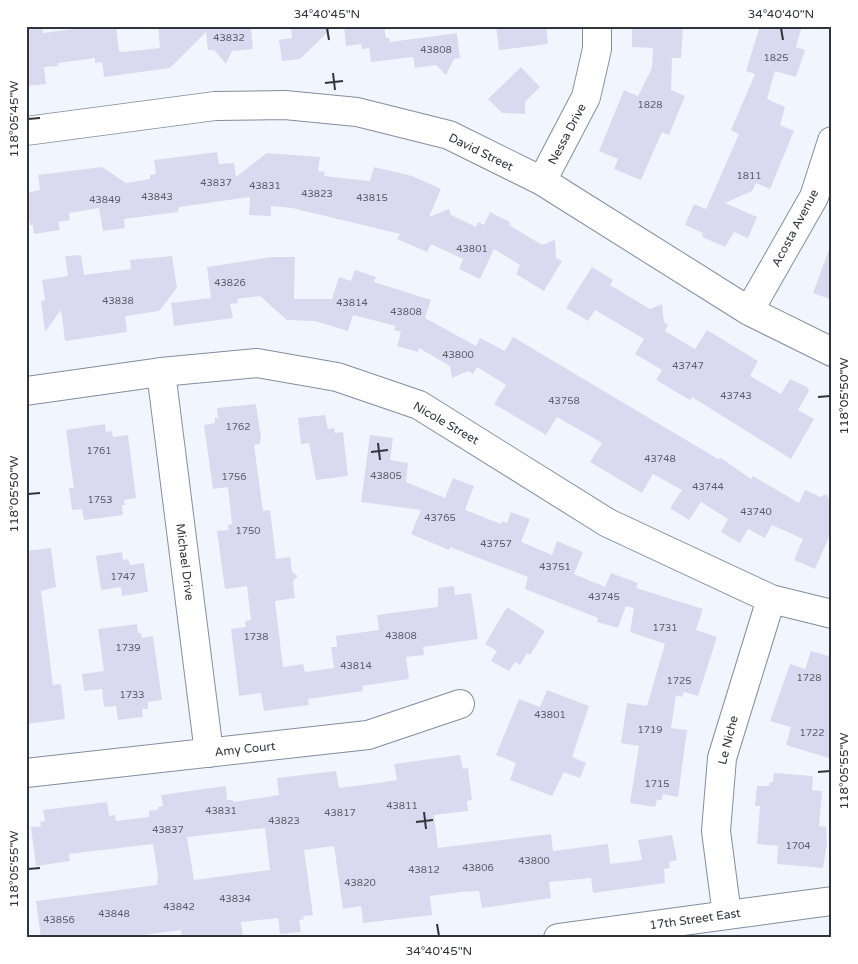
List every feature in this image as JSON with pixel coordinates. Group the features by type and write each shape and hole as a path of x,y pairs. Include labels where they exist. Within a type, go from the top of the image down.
{"street":[{"name":"Nessa Drive","path":"542,181 586,97 597,49 597,26"},
{"name":"David Street","path":"26,131 215,106 285,105 357,112 449,135 542,181 749,311 832,352"},
{"name":"Acosta Avenue","path":"749,311 814,197 832,141"},
{"name":"Nicole Street","path":"26,391 161,372 257,363 337,377 419,405 608,523 771,599 832,614"},
{"name":"Michael Drive","path":"161,372 209,753"},
{"name":"Le Niche","path":"727,914 716,831 722,758 771,599"},
{"name":"Amy Court","path":"26,773 368,735 460,704"},
{"name":"17th Street East","path":"558,938 592,936 727,914 832,901"}],"building":[{"path":"26,26 42,26 43,33 75,29 75,26 116,26 119,51 123,52 160,48 158,26 251,26 253,49 232,51 226,64 214,50 208,50 206,32 170,68 104,77 102,62 95,63 95,58 58,63 58,66 44,67 46,84 26,86"},
{"path":"291,26 334,26 300,59 282,61 279,40 292,38"},
{"path":"344,26 384,26 386,38 389,38 390,42 457,33 460,58 454,59 446,75 436,65 415,68 413,57 371,62 369,48 362,49 361,44 346,46"},
{"path":"496,26 546,26 548,44 499,50"},
{"path":"632,26 683,28 681,58 672,58 671,90 685,96 669,135 662,132 641,180 614,169 618,159 599,151 624,90 638,96 652,68 653,48 632,47"},
{"path":"760,26 802,26 796,47 805,50 796,77 775,71 767,99 785,107 780,125 794,131 770,189 756,183 752,191 725,203 757,217 748,238 734,232 725,247 702,237 703,233 685,225 694,204 706,209 739,134 731,130 755,74 746,71"},
{"path":"521,67 540,87 525,102 525,114 502,113 488,99"},
{"path":"217,152 219,164 234,163 236,177 267,153 320,157 318,171 325,172 324,176 370,181 374,167 412,176 441,189 429,217 449,209 451,215 476,227 478,222 484,225 490,212 510,222 509,225 542,245 555,240 556,258 562,261 544,291 516,274 520,265 494,249 480,279 459,269 463,259 431,244 427,252 397,239 400,234 292,208 271,206 271,216 249,215 250,197 179,207 178,212 124,219 125,228 103,231 99,208 69,213 70,220 58,222 60,230 34,234 33,225 30,225 26,193 40,190 38,175 102,167 126,183 150,179 150,175 156,174 154,160"},
{"path":"830,247 832,247 832,300 813,293"},
{"path":"81,255 84,275 131,269 130,260 172,256 177,288 159,311 125,316 127,332 65,341 61,310 45,332 41,301 45,300 42,280 68,276 65,256"},
{"path":"272,257 295,257 294,299 332,299 339,277 351,281 355,270 376,277 374,282 431,300 425,318 476,346 480,338 505,351 513,337 718,459 721,458 751,479 753,476 799,503 805,490 821,497 826,494 832,504 832,530 815,569 794,560 803,539 772,525 765,538 748,529 740,543 721,532 728,519 701,502 689,520 670,508 682,490 653,474 642,493 590,462 602,443 557,417 546,435 494,404 506,385 477,367 473,374 468,371 452,378 450,366 419,348 418,352 397,346 401,332 394,330 396,326 353,315 348,331 315,321 287,320 260,296 237,299 238,303 230,304 233,318 174,326 171,303 211,298 207,267"},
{"path":"592,267 613,280 610,285 650,309 662,304 664,322 668,325 665,331 695,349 707,330 758,361 750,376 781,394 790,379 807,387 809,391 798,410 814,419 791,459 692,397 690,400 656,380 662,370 635,354 644,339 595,310 588,321 566,308"},
{"path":"256,404 261,438 260,444 254,445 263,511 270,510 276,559 290,557 292,572 298,576 293,581 295,598 275,601 283,667 303,664 305,672 334,668 331,647 337,647 336,636 379,630 377,615 438,607 438,588 454,586 455,595 471,593 478,639 423,647 424,655 406,657 409,679 362,686 363,691 308,699 309,705 264,711 261,693 239,696 231,629 246,627 245,621 251,620 247,586 225,589 217,531 229,530 228,525 232,524 228,487 213,489 204,425 215,423 215,418 218,418 217,408"},
{"path":"325,415 328,429 334,428 335,433 343,432 348,476 316,480 309,443 301,444 298,418"},
{"path":"105,424 106,432 112,431 113,437 128,435 136,498 124,500 125,505 122,505 123,515 84,520 82,509 72,510 69,488 74,488 66,430"},
{"path":"370,435 393,438 390,460 408,463 406,482 445,498 453,478 474,486 465,510 501,524 502,521 507,523 511,512 530,519 521,542 552,555 557,541 583,552 574,574 605,587 611,573 638,583 636,588 703,609 696,630 717,637 698,696 684,692 682,697 676,695 671,728 687,730 678,797 663,794 662,800 657,800 655,807 630,803 639,746 621,743 627,703 647,706 665,644 630,632 634,608 626,606 618,628 597,622 598,618 525,589 528,577 450,547 449,550 411,534 421,510 361,502"},
{"path":"51,548 56,587 41,591 53,685 61,684 65,719 26,724 26,551"},
{"path":"122,552 123,560 128,559 130,565 144,563 148,592 122,596 121,587 101,590 96,556"},
{"path":"507,607 545,631 530,655 527,653 520,665 515,662 509,671 491,661 497,651 485,644"},
{"path":"137,624 138,633 141,633 142,638 153,636 162,700 148,702 148,709 142,709 143,717 118,720 116,706 104,707 102,689 84,691 82,674 104,671 98,629"},
{"path":"811,651 832,657 832,759 786,745 791,727 770,721 790,664 805,669"},
{"path":"547,690 589,706 572,757 586,763 580,778 564,772 552,796 510,780 516,763 496,755 519,699 540,707"},
{"path":"460,755 463,769 468,768 472,800 467,801 468,811 434,815 438,848 551,834 553,851 608,844 610,864 642,860 638,840 672,835 677,860 669,862 670,868 664,869 665,883 593,893 591,878 549,882 551,898 482,908 479,891 430,896 432,915 363,923 361,906 343,909 334,846 304,850 313,915 303,916 304,919 299,920 301,932 280,934 278,918 241,922 243,938 182,938 181,930 121,938 41,938 36,901 157,885 158,876 153,844 69,854 70,861 36,866 31,827 41,826 40,822 45,821 43,810 107,802 109,816 115,815 116,821 149,817 149,811 158,810 158,807 163,806 161,795 226,786 227,800 233,800 234,802 279,795 277,778 336,771 339,788 378,783 397,780 394,764","holes":["265,828 270,870 194,880 187,837"]},
{"path":"774,773 813,776 812,790 822,791 819,826 826,827 827,843 823,868 777,864 778,846 757,844 760,806 755,806 757,786 769,786 770,782 773,782"}]}
